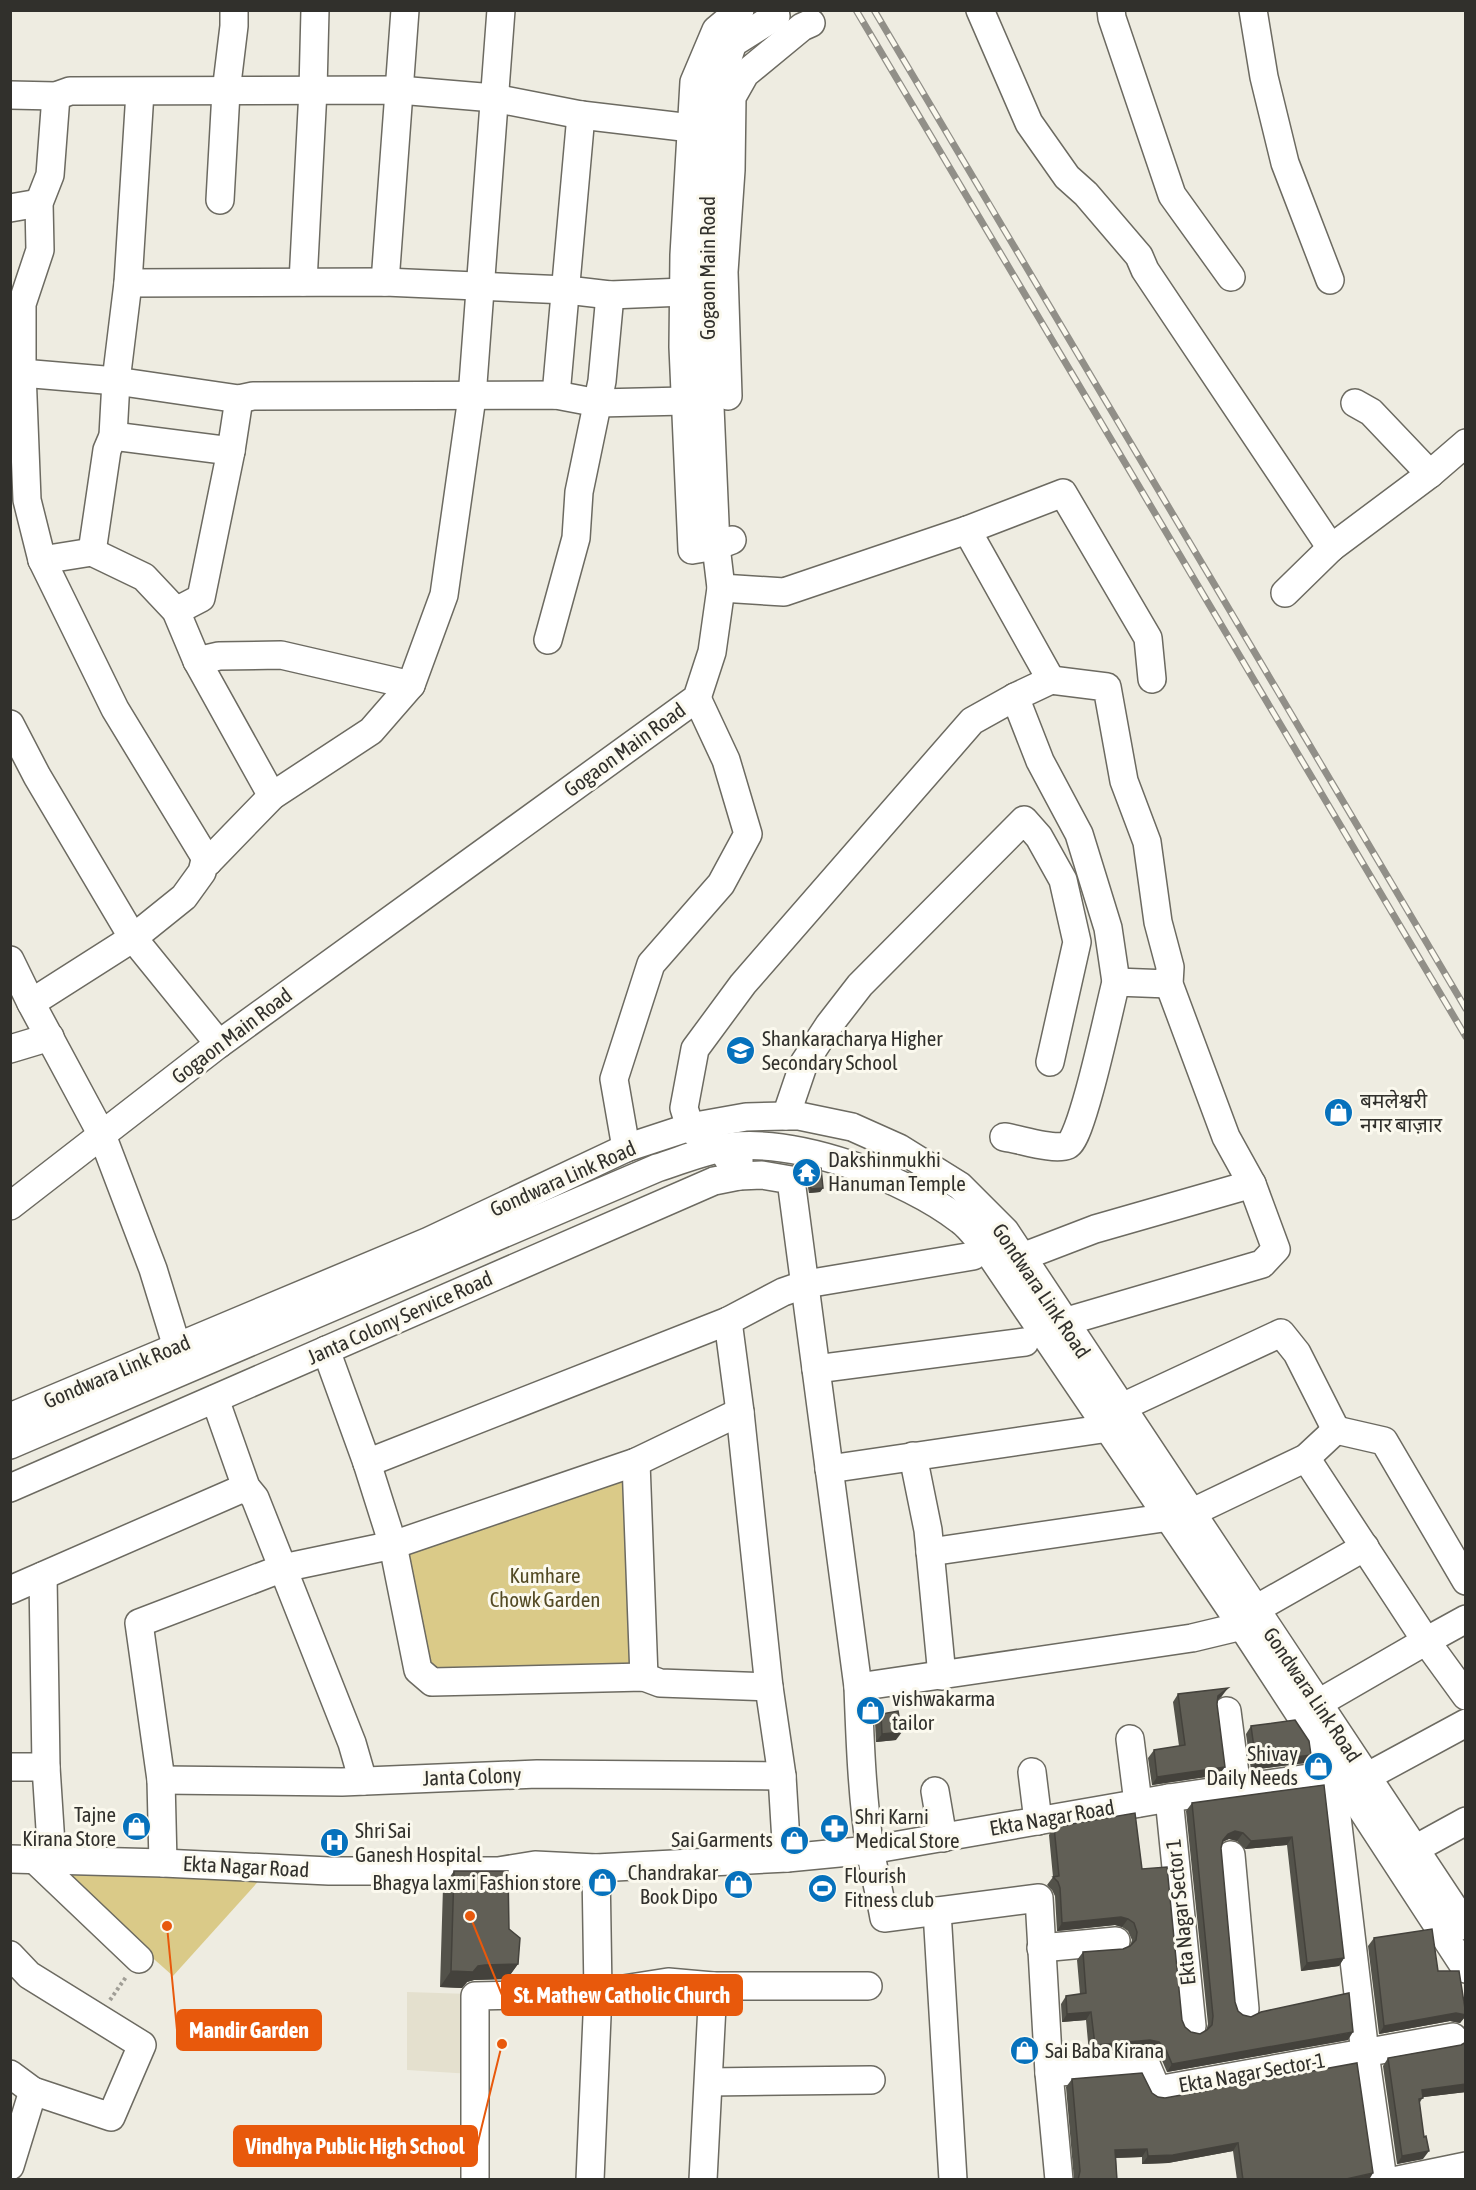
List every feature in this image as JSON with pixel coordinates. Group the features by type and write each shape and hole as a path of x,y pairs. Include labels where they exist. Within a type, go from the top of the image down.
{"street":[{"path":"220,200 226,92 234,10"},
{"path":"303,282 315,10"},
{"path":"385,282 405,10"},
{"path":"31,1003 133,938 184,897 202,873 205,860 208,862 272,796 371,731 411,685 444,595 472,397 501,10"},
{"path":"740,10 716,30 694,82 684,292 685,401 692,550 716,546 732,540 724,272 732,97 745,74 802,27 811,23"},
{"path":"980,10 1029,123 1067,177 1086,194 1139,256 1152,280 1331,548"},
{"path":"1111,10 1172,195 1231,277"},
{"path":"1253,10 1263,77 1285,163 1329,280"},
{"name":"Gogaon Main Road","path":"10,1206 219,1044 697,698 712,652 721,588 716,546 705,291 710,153 715,96 733,43 776,16"},
{"path":"10,95 56,96 70,91 399,90 495,98 581,115 691,128"},
{"path":"92,552 108,450 114,436 116,381 128,283 140,92"},
{"path":"56,96 50,175 39,203 40,250 22,304 16,372 27,500 42,560 115,709 208,862"},
{"path":"556,395 581,115"},
{"path":"10,208 39,203"},
{"path":"128,283 385,282 567,290 610,296 684,292"},
{"path":"548,640 576,538 579,492 604,370 610,296"},
{"path":"16,372 116,381 239,399 253,396 556,395 598,403 685,401"},
{"path":"176,611 201,598 231,451 239,399"},
{"path":"1355,403 1371,412 1430,474"},
{"path":"114,436 231,451"},
{"path":"1285,593 1331,548 1430,474 1466,443"},
{"path":"721,588 784,592 967,530 1063,493 1148,638 1152,679"},
{"path":"967,530 1051,680"},
{"path":"42,560 92,552 144,577 176,611 197,661 272,796"},
{"path":"197,661 219,656 281,654 411,685"},
{"path":"1064,1322 1262,1264 1276,1250 1252,1184 1226,1137 1168,984 1170,967 1158,922 1147,842 1124,781 1107,687 1051,680 972,721 743,984 695,1049 684,1108 690,1127 708,1146 773,1147 818,1155 877,1174 931,1201 962,1220 1115,1418 1248,1618 1335,1778 1466,1969"},
{"path":"1004,1137 1052,1147 1072,1143 1082,1118 1116,982 1108,927 1079,834 1040,761 1015,697"},
{"path":"626,1148 614,1079 651,964 721,884 748,834 726,760 697,698"},
{"path":"10,724 37,776 133,938 219,1044"},
{"path":"786,1116 804,1063 829,1025 860,985 1024,820 1039,837 1063,880 1077,942 1050,1062"},
{"path":"10,960 102,1135 153,1269 177,1347"},
{"path":"1116,982 1168,984"},
{"path":"10,1049 50,1037"},
{"name":"Gondwara Link Road","path":"10,1417 429,1241 626,1148 690,1127 739,1119 799,1116 852,1127 899,1148 960,1186 1005,1231 1064,1322 1115,1418"},
{"path":"739,1119 730,1147 739,1176"},
{"name":"Gondwara Link Road","path":"10,1445 657,1168 730,1147"},
{"name":"Janta Colony Service Road","path":"10,1488 714,1181 739,1176 762,1175 791,1179 806,1284"},
{"path":"1022,1257 1095,1229 1252,1184"},
{"path":"367,1463 729,1321 783,1292 806,1284 973,1256"},
{"path":"806,1284 858,1687 860,1757 870,1850 884,1918 1039,1898 1048,2073 1059,2180"},
{"path":"729,1321 769,1687 782,1776 787,1858"},
{"path":"829,1469 914,1456 1115,1418 1281,1332 1297,1353 1336,1431"},
{"path":"816,1369 1024,1342"},
{"path":"327,1350 393,1545 418,1670 432,1682 644,1677 660,1683 769,1687"},
{"path":"215,1399 246,1487 255,1498 352,1743 363,1780"},
{"path":"163,1863 161,1780 139,1623 283,1568 393,1545 636,1462 740,1412"},
{"path":"930,1552 1195,1511 1306,1458 1336,1431"},
{"path":"1336,1431 1384,1441 1466,1581"},
{"path":"914,1456 930,1552 942,1676"},
{"path":"1306,1458 1426,1641 1466,1696"},
{"path":"636,1462 644,1677"},
{"path":"10,1590 246,1487"},
{"path":"858,1687 1192,1638 1248,1618 1365,1547"},
{"path":"42,1576 46,1767 32,1860 139,1959"},
{"name":"Gondwara Link Road","path":"1248,1618 1317,1704 1368,1776 1466,1926"},
{"path":"1317,1704 1466,1619"},
{"path":"1227,1711 1237,1789"},
{"path":"1368,1776 1466,1723"},
{"path":"1130,1739 1137,1803"},
{"path":"10,1767 46,1767"},
{"path":"1032,1772 1038,1821"},
{"name":"Janta Colony","path":"161,1780 342,1782 537,1774 782,1776"},
{"path":"1335,1778 1365,2053 1383,2180"},
{"name":"Ekta Nagar Road","path":"32,1860 163,1863 329,1871 498,1871 535,1865 596,1868 787,1858 870,1850 1169,1797 1335,1778"},
{"path":"935,1791 943,1838"},
{"name":"Ekta Nagar Sector 1","path":"1169,1797 1192,2026"},
{"path":"1415,1849 1466,1821"},
{"path":"1231,1855 1245,2009"},
{"path":"590,2180 598,1993 596,1868"},
{"path":"937,1911 953,2180"},
{"path":"1041,1948 1116,1941"},
{"path":"10,1956 29,1975 142,2045 111,2117 33,2091 10,2074"},
{"path":"474,2180 475,1996 598,1993 668,1982 713,1986 868,1986"},
{"path":"703,2180 713,1986"},
{"name":"Ekta Nagar Sector-1","path":"1048,2073 1146,2064 1156,2090 1453,2037"},
{"path":"709,2082 871,2080"},
{"path":"12,2158 33,2091"},
{"path":"1398,2180 1466,2166"}],"path":[{"path":"98,2018 139,1959"}],"shaded area":[{"path":"407,1992 470,1994 472,2074 407,2070"}],"green space":[{"name":"Kumhare Chowk Garden","path":"636,1462 644,1677 432,1682 393,1545"},
{"path":"49,1866 264,1875 173,1976"}],"building":[{"path":"803,1164 821,1168 823,1188 811,1189 809,1173"},
{"path":"1228,1688 1218,1696 1217,1704 1225,1767 1157,1777 1154,1750 1185,1745 1178,1694"},
{"path":"898,1711 902,1732 882,1734 881,1714"},
{"path":"1295,1720 1309,1741 1311,1755 1256,1762 1251,1726"},
{"path":"1324,1785 1344,1958 1307,1963 1292,1837 1251,1841 1243,1833 1235,1831 1223,1840 1221,1848 1235,2002 1238,2011 1251,2017 1261,2012 1349,1993 1353,2032 1172,2064 1166,2050 1159,2042 1150,2040 1095,2045 1091,2012 1067,2014 1066,1996 1086,1993 1083,1952 1123,1949 1136,1940 1137,1932 1134,1923 1121,1917 1062,1923 1060,1888 1053,1877 1059,1876 1054,1827 1135,1813 1142,1869 1167,1867 1182,2020 1191,2032 1200,2034 1212,2025 1213,2016 1192,1803"},
{"path":"454,1871 508,1871 509,1929 520,1938 518,1964 478,1966 473,1972 451,1971"},
{"path":"1432,1929 1438,1971 1459,1971 1466,2015 1456,2013 1384,2026 1374,1938"},
{"path":"1466,2042 1466,2084 1422,2090 1423,2098 1419,2099 1424,2137 1426,2136 1429,2151 1402,2156 1388,2058 1461,2045"},
{"path":"1357,2063 1373,2173 1342,2180 1243,2180 1238,2143 1173,2155 1148,2156 1147,2149 1115,2150 1117,2180 1078,2180 1080,2171 1072,2079 1142,2073 1152,2093 1165,2098"}],"railway":[{"path":"856,10 1466,1037"},
{"path":"874,10 1466,1009"}],"place":[{"name":"Shankaracharya Higher Secondary School","path":"741,1051"},
{"name":"बमलेश्वरी नगर बाज़ार","path":"1339,1113"},
{"name":"Dakshinmukhi Hanuman Temple","path":"807,1172"},
{"name":"vishwakarma tailor","path":"871,1711"},
{"name":"Shivay Daily Needs","path":"1319,1766"},
{"name":"Tajne Kirana Store","path":"137,1827"},
{"name":"Shri Karni Medical Store","path":"834,1829"},
{"name":"Sai Garments","path":"794,1840"},
{"name":"Shri Sai Ganesh Hospital","path":"334,1843"},
{"name":"Bhagya laxmi Fashion store","path":"602,1883"},
{"name":"Chandrakar Book Dipo","path":"739,1885"},
{"name":"Flourish Fitness club","path":"823,1888"},
{"name":"St. Mathew Catholic Church","path":"470,1916"},
{"name":"Mandir Garden","path":"167,1926"},
{"name":"Vindhya Public High School","path":"502,2044"},
{"name":"Sai Baba Kirana","path":"1024,2051"}]}
